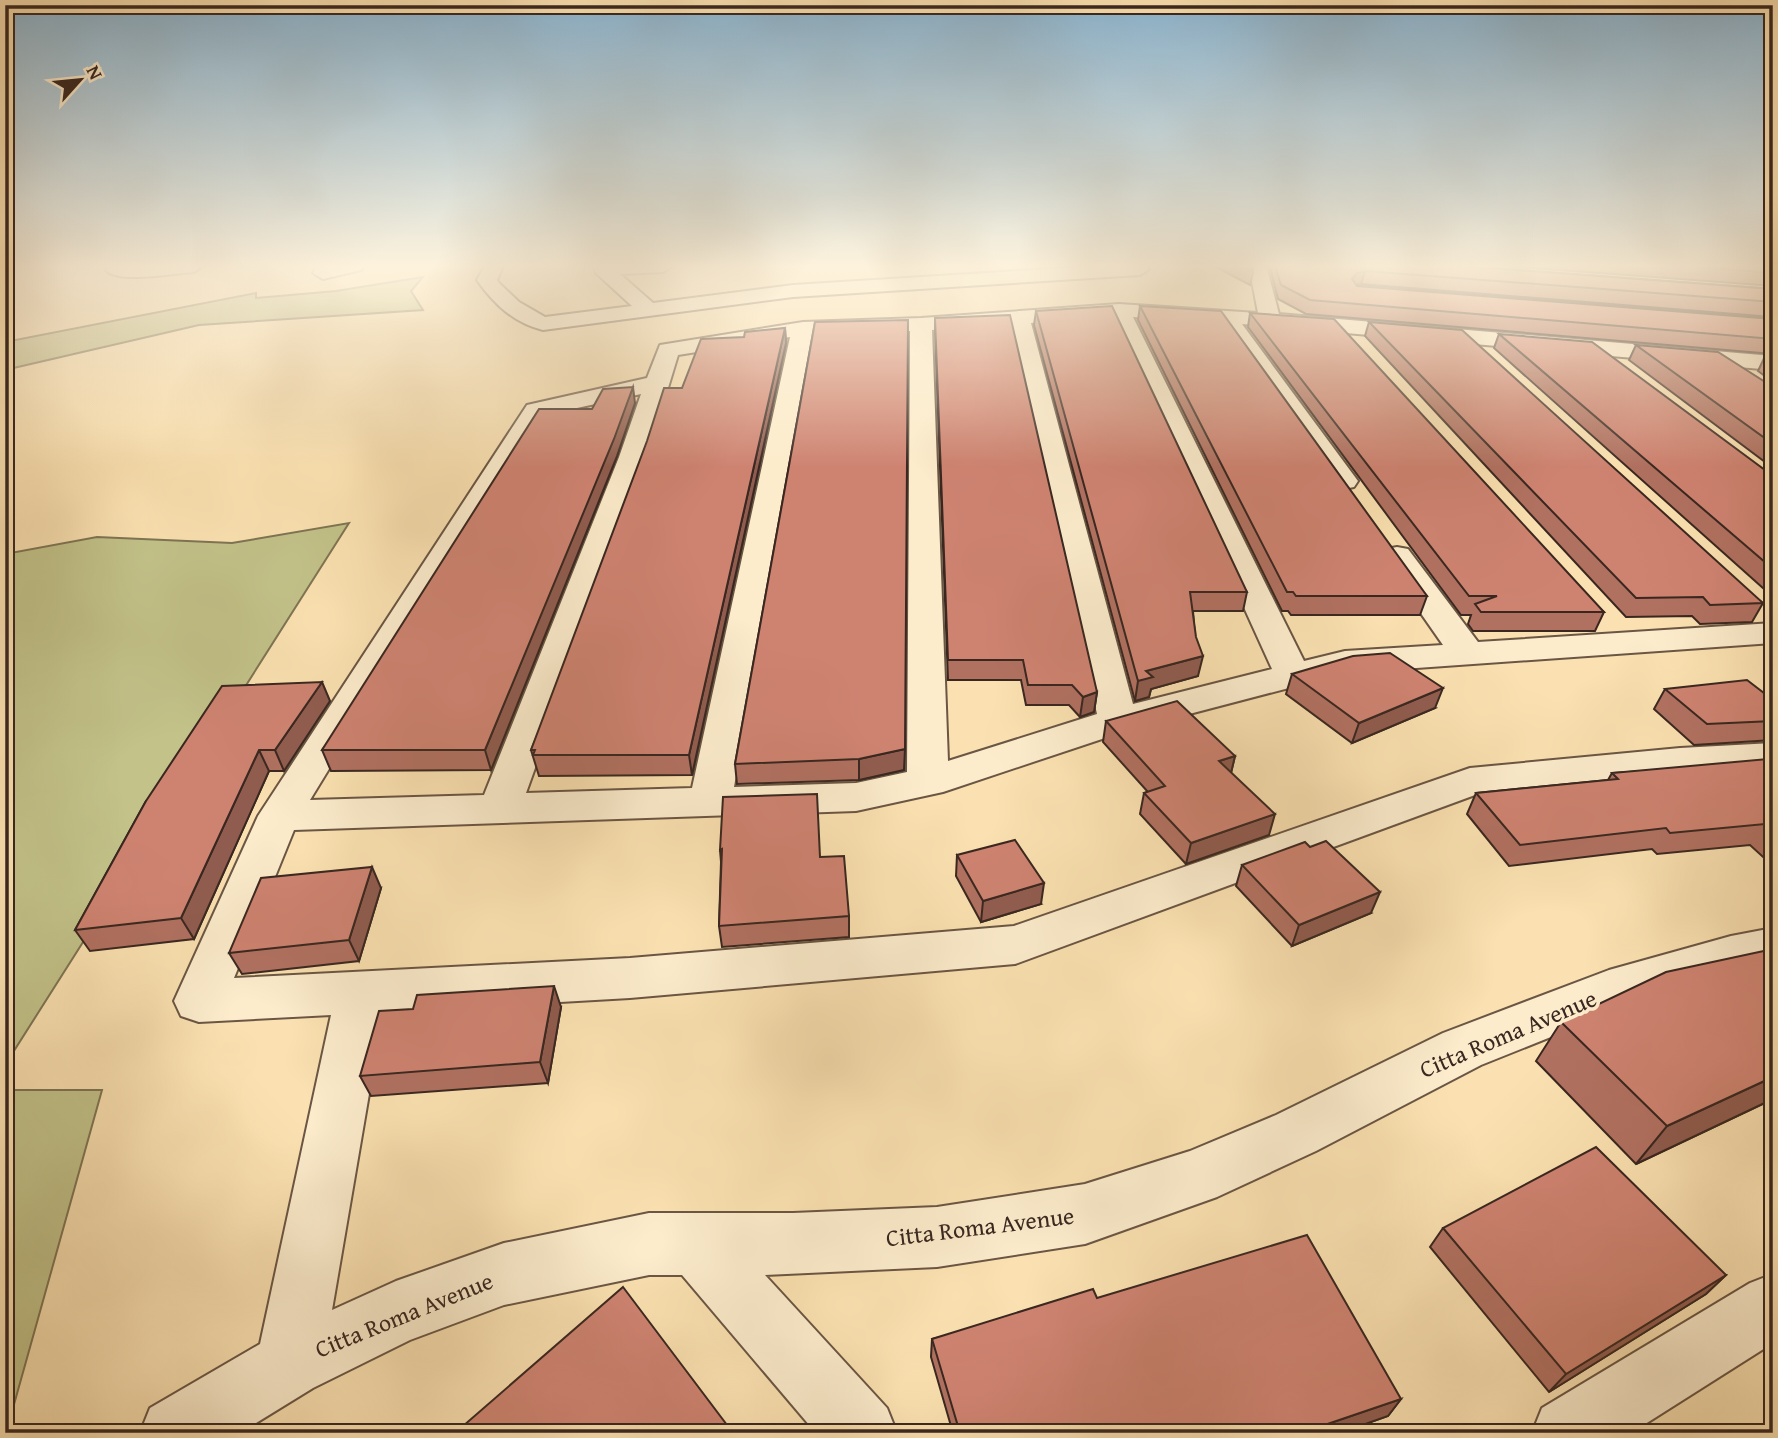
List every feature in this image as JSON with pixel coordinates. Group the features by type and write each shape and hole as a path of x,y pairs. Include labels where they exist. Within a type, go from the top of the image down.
{"street":[{"path":"500,807 634,457 668,350 772,333"},
{"path":"710,801 802,333"},
{"path":"921,333 928,782"},
{"path":"1022,333 1118,720"},
{"path":"1130,333 1293,675"},
{"path":"1238,333 1468,654"},
{"path":"1350,333 1366,356"},
{"path":"1443,333 1773,363"},
{"path":"1465,337 1496,365"},
{"path":"1593,347 1625,372"},
{"path":"1714,357 1761,387"},
{"path":"659,383 536,410 279,816 199,1001 630,978 1015,946 1470,782 1680,761 1773,756"},
{"path":"279,816 856,797 928,782 1118,720 1345,662 1468,654 1619,633 1769,620"},
{"name":"Citta Roma Avenue","path":"175,1433 289,1364 396,1313 504,1275 649,1244 793,1244 937,1237 1085,1214 1196,1177 1296,1133 1462,1049 1588,999 1731,955 1773,947"},
{"path":"289,1364 361,991"},
{"path":"695,1243 862,1433"},
{"path":"1567,1433 1767,1317"}],"green space":[{"path":"51,333 164,333 5,370 5,342"},
{"path":"349,523 5,1065 5,554 97,537 232,543"},
{"path":"5,1090 102,1090 6,1433 5,1433"}],"building":[{"path":"745,333 784,333 689,755 533,755 535,750 531,750 647,441 664,388 682,388 701,339 744,337"},
{"path":"813,333 908,333 905,749 859,759 735,764"},
{"path":"936,333 1014,333 1097,692 1083,697 1072,685 1028,685 1023,660 948,660"},
{"path":"1042,333 1125,333 1247,592 1190,592 1196,637 1203,656 1146,671 1153,677 1138,681"},
{"path":"1154,333 1237,333 1427,596 1296,596 1293,592 1287,592"},
{"path":"1266,333 1347,333 1604,612 1481,612 1475,604 1497,596 1469,596"},
{"path":"1380,333 1465,333 1763,603 1710,605 1703,597 1636,598"},
{"path":"1703,333 1773,333 1773,339"},
{"path":"1499,334 1592,342 1773,476 1773,569"},
{"path":"1636,345 1718,352 1773,387 1773,444"},
{"path":"633,387 485,750 322,750 539,409 592,409 603,389"},
{"path":"1390,653 1443,688 1359,723 1292,674 1353,656"},
{"path":"1747,680 1773,700 1773,721 1707,724 1665,689"},
{"path":"322,682 275,750 259,750 181,918 75,930 146,801 222,686"},
{"path":"1177,701 1235,756 1219,761 1275,814 1191,843 1144,793 1165,786 1106,721"},
{"path":"1768,759 1773,763 1773,831 1765,824 1670,833 1666,828 1520,845 1476,793 1618,779 1612,773"},
{"path":"817,794 820,857 844,856 849,916 719,926 723,797"},
{"path":"1015,840 1044,883 983,901 957,855"},
{"path":"1326,841 1380,892 1299,925 1242,865 1305,842 1310,847"},
{"path":"372,867 349,940 229,953 261,878"},
{"path":"1773,949 1773,1077 1667,1126 1561,1022 1666,972"},
{"path":"554,986 540,1062 360,1076 379,1011 413,1009 417,995"},
{"path":"1596,1147 1726,1275 1566,1374 1443,1228"},
{"path":"1307,1235 1401,1399 1301,1433 960,1433 932,1339 1093,1289 1097,1298"},
{"path":"623,1287 733,1433 455,1433"}]}
